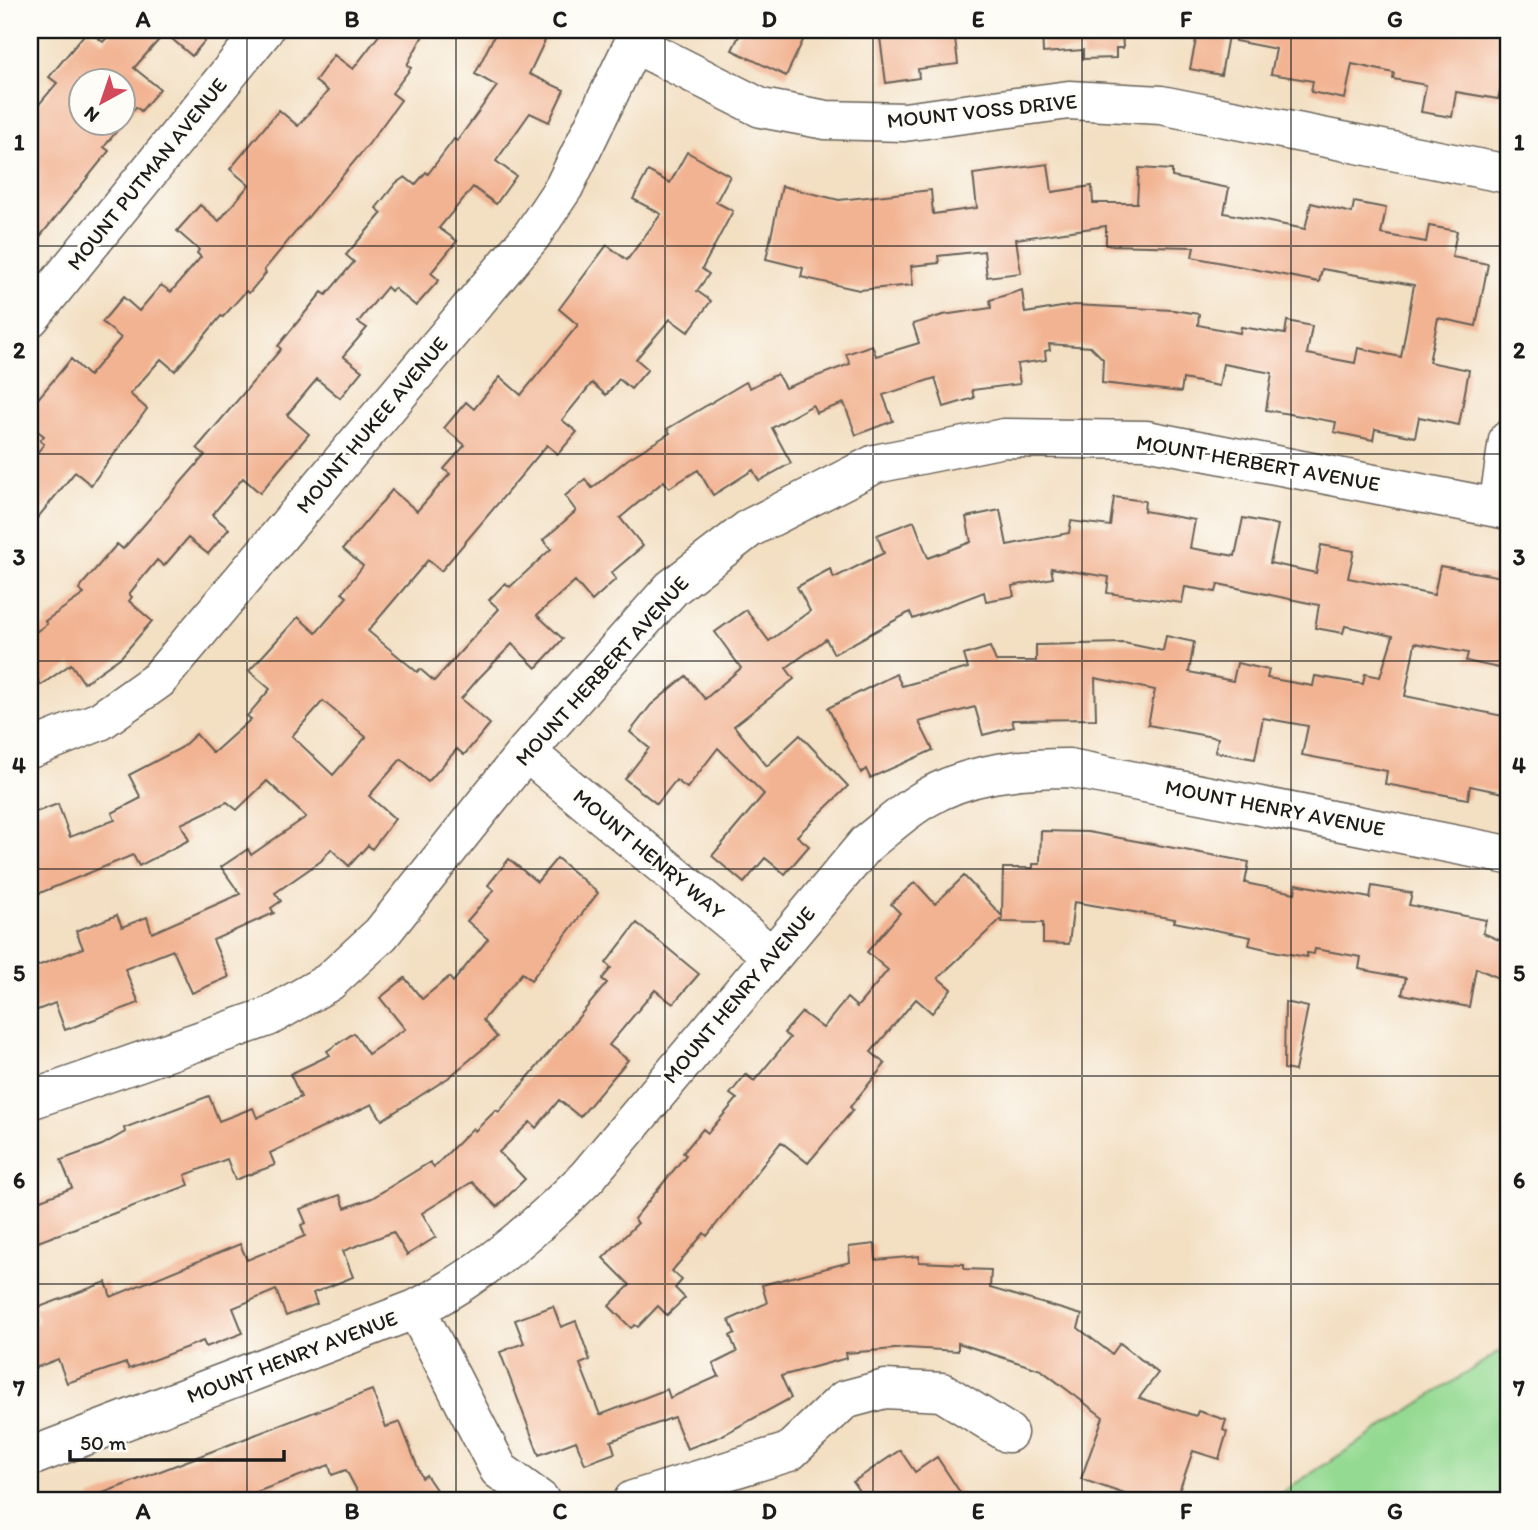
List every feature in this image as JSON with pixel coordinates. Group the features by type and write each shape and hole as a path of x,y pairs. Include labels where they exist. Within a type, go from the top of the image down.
{"street":[{"name":"MOUNT PUTMAN AVENUE","path":"30,318 264,30"},
{"name":"MOUNT VOSS DRIVE","path":"636,36 761,108 826,120 904,122 1069,100 1161,105 1508,174"},
{"name":"MOUNT HUKEE AVENUE","path":"30,749 100,721 158,680 532,235 564,187 636,36"},
{"name":"MOUNT HERBERT AVENUE","path":"30,1100 268,1017 329,982 382,934 526,752 672,588 750,528 875,464 1004,438 1146,440 1503,508"},
{"path":"1503,508 1508,440"},
{"name":"MOUNT HENRY WAY","path":"526,752 772,956"},
{"name":"MOUNT HENRY AVENUE","path":"30,1457 416,1309 459,1286 536,1228 587,1177 867,843 923,799 978,776 1021,768 1069,768 1508,855"},
{"path":"416,1309 499,1470 540,1500"},
{"path":"633,1500 789,1452 844,1400 885,1390 942,1392 1008,1433"}],"green space":[{"path":"1508,1346 1508,1500 1270,1500"}],"building":[{"path":"88,30 103,42 114,30 214,30 192,56 165,33 136,66 66,66 66,136 113,136 104,147 109,151 30,249 30,115 57,83 49,77"},
{"path":"383,30 426,30 407,65 411,68 392,93 401,100 368,145 264,270 266,273 249,293 246,291 223,317 221,316 175,371 161,359 130,394 147,409 91,485 75,472 30,527 30,462 44,444 40,441 44,436 30,425 30,408 71,359 89,376 121,338 102,322 123,297 139,311 161,285 171,292 201,257 197,253 199,250 177,231 200,205 219,221 249,185 230,169 279,110 298,126 328,91 315,81 334,55 353,69"},
{"path":"497,30 550,30 529,74 564,90 549,122 530,113 496,161 516,176 496,204 473,187 439,228 457,241 431,273 439,280 416,306 394,288 391,291 387,287 358,322 367,328 343,356 362,371 340,398 317,379 287,415 309,434 260,493 243,478 212,515 229,529 208,554 188,538 164,566 157,560 129,594 132,597 129,601 152,621 121,657 84,683 71,664 41,685 30,668 30,636 47,624 45,621 84,594 79,590 80,587 117,544 123,549 205,455 197,448 281,349 278,346 322,292 326,295 354,262 346,255 382,213 376,208 396,183 405,177 415,185 426,172 428,174 454,139 457,141 497,86 475,74"},
{"path":"742,30 808,30 786,76 732,50"},
{"path":"879,30 954,30 958,64 918,69 919,78 886,83"},
{"path":"1042,30 1122,30 1123,48 1116,48 1116,58 1083,59 1083,50 1043,53"},
{"path":"1198,30 1229,30 1221,75 1190,69"},
{"path":"1236,30 1508,30 1508,58 1498,99 1456,92 1452,117 1421,112 1426,85 1393,79 1394,73 1352,64 1345,99 1311,92 1313,81 1271,74 1276,49 1235,41"},
{"path":"136,70 160,89 141,111 136,107"},
{"path":"687,152 730,176 716,202 733,211 702,269 709,274 697,291 711,301 688,332 670,319 636,359 648,369 631,389 619,379 606,395 592,383 562,420 577,432 558,454 547,445 441,571 428,560 368,631 417,672 420,669 434,681 499,609 489,600 505,583 510,587 551,549 543,540 576,511 565,496 585,479 592,488 628,459 670,433 667,429 746,382 750,388 777,374 785,388 850,364 846,354 872,345 876,356 919,343 913,324 943,315 991,308 990,300 1022,290 1025,313 1074,305 1173,310 1199,314 1198,325 1240,333 1241,327 1285,334 1287,321 1312,326 1307,354 1355,363 1358,348 1401,357 1414,285 1322,269 1319,282 1192,257 1194,247 1106,245 1106,226 1016,239 1021,273 987,277 984,251 938,256 939,263 911,266 913,285 859,290 801,277 803,268 766,259 782,186 839,200 931,190 933,214 977,208 973,174 1048,164 1052,192 1092,186 1093,203 1137,203 1139,168 1172,170 1172,177 1229,188 1224,213 1305,229 1311,203 1352,213 1354,202 1386,208 1381,234 1426,242 1429,226 1457,231 1452,257 1488,264 1476,326 1438,318 1429,362 1469,370 1459,425 1419,417 1415,437 1375,429 1373,440 1334,432 1336,422 1266,410 1272,373 1223,364 1219,386 1183,379 1181,392 1102,383 1103,359 1091,347 1049,344 1050,350 1045,351 1046,360 1017,364 1020,384 972,390 974,398 944,407 935,378 883,395 893,421 856,435 844,403 816,413 813,405 772,428 791,463 759,481 753,470 713,495 698,470 669,488 664,481 620,518 643,546 611,573 616,579 592,601 575,581 537,615 563,639 536,668 512,644 478,679 461,699 490,724 464,755 457,749 428,782 401,759 369,796 395,819 372,849 368,845 349,866 331,849 321,861 275,893 281,901 271,908 274,913 213,940 229,977 192,993 173,950 125,969 139,1003 65,1030 55,1003 30,1013 30,969 83,948 76,931 117,915 122,927 147,917 152,933 240,894 221,867 248,849 251,855 306,817 267,781 237,810 227,802 181,824 189,840 139,866 133,855 30,897 30,814 58,804 70,837 115,820 112,813 141,798 129,775 181,748 196,734 213,753 251,719 247,716 270,689 249,671 298,617 316,633 347,597 342,593 363,566 343,549 392,490 417,511 450,474 444,469 465,445 444,428 466,402 474,409 500,377 521,395 578,325 559,309 607,245 627,260 661,214 633,199 648,171 670,183","holes":["323,701 366,737 333,775 292,736"]},
{"path":"1114,497 1145,501 1144,511 1195,520 1190,548 1235,556 1243,518 1278,525 1270,563 1316,573 1321,545 1354,551 1348,578 1434,595 1440,566 1508,578 1508,670 1466,661 1468,653 1415,643 1405,696 1508,717 1508,794 1470,786 1468,799 1385,784 1387,771 1302,755 1308,726 1263,718 1255,759 1215,752 1218,738 1148,725 1155,690 1095,678 1096,719 1012,720 1014,727 983,735 975,707 919,722 933,750 870,778 866,769 861,773 828,708 896,674 902,686 968,668 964,655 990,647 996,661 1036,661 1036,645 1124,643 1163,651 1166,636 1194,642 1189,672 1233,681 1237,663 1269,670 1267,678 1313,686 1315,676 1363,684 1365,674 1380,677 1393,636 1345,626 1343,633 1315,628 1319,605 1218,584 1216,592 1185,587 1182,603 1107,593 1109,577 1051,568 1053,578 1012,586 1014,596 986,601 984,592 913,619 910,612 834,654 826,639 786,668 794,679 734,726 767,766 800,735 848,786 797,836 809,846 785,874 765,858 744,883 712,856 764,794 718,748 687,788 676,780 657,804 625,779 649,748 630,732 651,705 686,676 705,699 741,668 715,632 746,610 769,641 810,611 797,587 830,569 834,578 884,553 877,535 914,521 928,558 971,542 966,517 1000,510 1007,545 1069,533 1071,521 1110,526"},
{"path":"1041,831 1088,832 1249,862 1245,883 1295,893 1296,884 1370,898 1372,886 1412,893 1409,905 1486,920 1483,933 1508,944 1508,982 1476,968 1469,1007 1402,994 1406,978 1359,969 1361,957 1315,949 1314,954 1307,953 1307,957 1278,952 1249,945 1251,937 1174,922 1175,919 1074,902 1069,944 1043,943 1043,923 1002,922 1002,918 938,978 951,989 932,1013 916,999 871,1052 885,1064 850,1107 853,1110 808,1163 781,1142 707,1236 704,1233 672,1271 682,1280 675,1288 685,1298 667,1315 658,1306 638,1327 635,1325 631,1328 609,1306 630,1285 603,1258 638,1223 634,1219 686,1155 683,1153 703,1129 708,1133 737,1099 730,1094 746,1074 754,1081 790,1038 784,1033 802,1012 823,1028 847,998 857,1007 888,970 867,952 900,913 891,904 915,882 935,904 964,876 1002,916 1003,868 1033,868 1033,864 1040,864"},
{"path":"557,858 598,893 531,980 522,973 483,1020 497,1037 448,1078 382,1120 372,1104 270,1153 275,1165 235,1180 227,1159 185,1175 189,1185 30,1245 30,1204 72,1188 61,1160 102,1145 125,1132 124,1128 209,1096 219,1121 253,1108 257,1118 301,1097 290,1074 330,1055 327,1051 354,1033 368,1054 405,1029 380,998 405,978 422,999 449,977 453,982 488,939 467,921 494,890 488,885 509,859 537,882"},
{"path":"637,923 699,974 673,1004 655,990 609,1045 628,1060 580,1117 559,1100 536,1128 530,1122 499,1152 525,1179 497,1207 472,1182 422,1213 436,1237 407,1255 393,1232 343,1251 353,1277 313,1293 317,1304 286,1316 276,1290 233,1308 243,1333 206,1347 203,1341 129,1369 126,1363 67,1383 58,1359 30,1370 30,1326 39,1322 34,1309 106,1282 111,1297 240,1244 247,1260 305,1236 301,1225 306,1223 300,1209 340,1195 345,1208 372,1198 430,1162 434,1167 473,1128 475,1131 496,1110 499,1112 563,1036 607,983 602,979 611,968 606,963"},
{"path":"1285,1002 1308,1007 1295,1071 1284,1069"},
{"path":"875,1244 876,1260 919,1256 919,1262 964,1264 964,1269 991,1270 990,1288 1082,1315 1078,1328 1112,1354 1120,1343 1158,1373 1139,1398 1196,1416 1198,1411 1226,1420 1223,1430 1227,1432 1219,1459 1193,1451 1176,1500 1142,1500 1081,1479 1103,1417 1041,1370 958,1343 958,1351 907,1348 846,1353 847,1358 781,1376 791,1398 721,1436 687,1449 674,1417 611,1441 615,1453 585,1464 576,1441 539,1455 500,1352 524,1343 515,1320 553,1306 561,1327 576,1321 590,1360 580,1364 600,1415 667,1389 670,1398 719,1376 713,1364 737,1352 730,1336 735,1333 729,1320 767,1303 762,1285 850,1262 849,1247"},
{"path":"372,1390 386,1427 400,1422 422,1478 426,1475 443,1500 362,1500 346,1470 332,1475 329,1465 235,1500 90,1500 90,1498"},
{"path":"900,1450 915,1472 937,1457 965,1500 865,1500 853,1482"}]}
